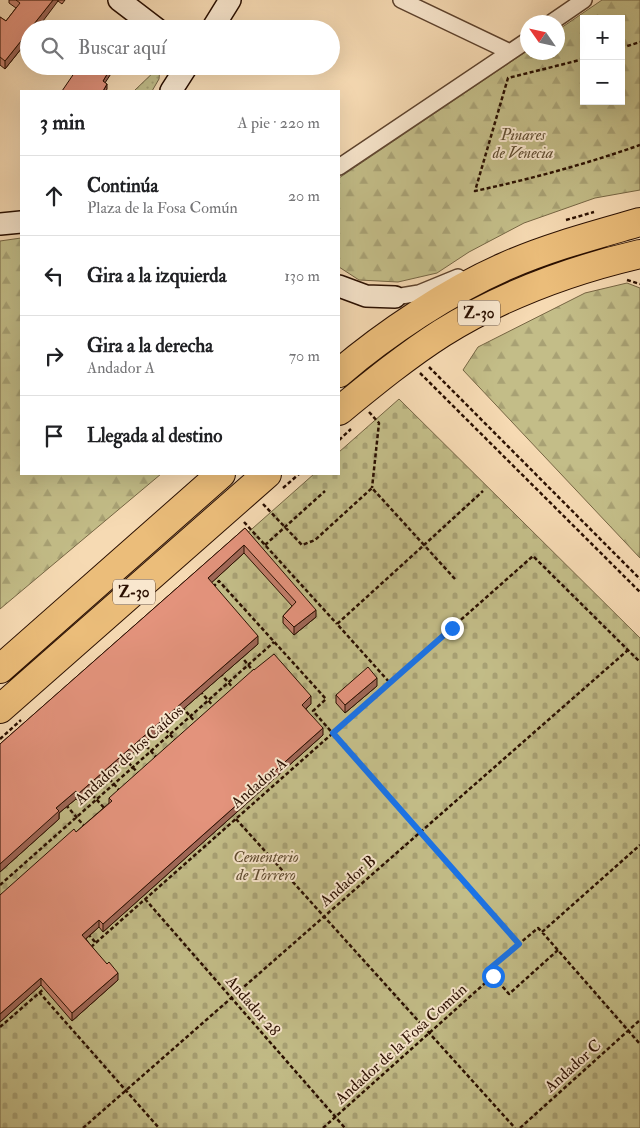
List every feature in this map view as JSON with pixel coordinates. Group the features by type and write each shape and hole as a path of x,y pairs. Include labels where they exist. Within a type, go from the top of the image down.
{"highway":[{"name":"Z-30","path":"340,372 413,318 465,287 506,266 546,250 640,222"},
{"name":"Z-30","path":"360,412 376,381 443,333 498,302 549,280 604,262 636,265"},
{"name":"Z-30","path":"0,669 220,475"},
{"name":"Z-30","path":"2,722 249,490"}],"street":[{"path":"119,0 145,20"},
{"path":"402,0 510,52"},
{"path":"562,15 584,0"},
{"path":"340,166 520,45"},
{"path":"170,90 174,75"},
{"path":"171,90 181,75"},
{"path":"0,224 20,222"},
{"path":"340,286 366,296 395,297 419,293 480,269 506,266"},
{"path":"174,514 184,492 201,475"}],"path":[{"path":"625,47 640,42"},
{"path":"580,59 508,78 475,191 523,181 640,145"},
{"path":"636,265 623,278 640,284"},
{"path":"412,377 435,361"},
{"path":"428,366 640,579"},
{"path":"419,372 640,592"},
{"path":"249,490 302,545 315,540 372,488 379,423 360,412 340,439"},
{"path":"372,488 455,579"},
{"path":"249,490 265,545 390,683"},
{"path":"265,545 325,491"},
{"path":"337,624 483,491"},
{"name":"Andador A","path":"88,949 533,556 628,650"},
{"path":"206,592 219,581 326,699 306,717"},
{"name":"Andador de los Caídos","path":"0,885 274,642"},
{"path":"628,650 640,662"},
{"name":"Andador B","path":"83,1128 628,650"},
{"path":"236,651 255,672"},
{"path":"216,669 235,690"},
{"path":"196,687 214,708"},
{"path":"178,703 196,724"},
{"path":"313,711 519,944"},
{"path":"158,721 176,742"},
{"path":"0,731 2,722"},
{"path":"139,738 157,758"},
{"path":"121,754 139,775"},
{"path":"102,770 120,791"},
{"path":"84,786 109,814"},
{"path":"62,800 87,828"},
{"path":"236,819 515,1128"},
{"path":"542,932 640,845"},
{"name":"Andador 28","path":"143,891 146,898 344,1128"},
{"path":"558,950 509,994 488,970 538,928 558,950 640,1044"},
{"path":"86,931 96,943"},
{"name":"Andador de la Fosa Común","path":"323,1128 493,976"},
{"path":"0,1027 46,986"},
{"path":"39,992 159,1128"},
{"name":"Andador C","path":"520,1128 640,1020"}],"green space":[{"name":"Pinares de Venecia","path":"602,0 640,0 640,190 595,198 524,223 469,252 437,273 398,282 359,280 340,268 340,177 520,56 520,60 565,60 565,25"},
{"path":"151,75 159,75 153,90 135,90"},
{"path":"20,238 20,475 160,475 0,609 0,241"},
{"path":"627,283 640,288 640,558 463,370 478,347 585,293"},
{"name":"Cementerio de Torrero","path":"399,399 640,638 640,1128 0,1128 0,752 313,475 340,475 340,451"}],"building":[{"path":"16,0 53,0 37,20 20,20 20,42 5,61 0,57 0,17 6,21 20,3"},
{"path":"73,75 107,75 103,81 107,84 104,90 63,90"},
{"path":"245,528 316,610 294,627 283,616 296,602 244,545 208,578 258,636 78,794 76,791 56,808 59,811 0,864 0,744"},
{"path":"274,654 311,696 302,705 323,728 103,924 99,920 82,935 107,964 109,962 118,973 72,1013 41,978 0,1014 0,895 74,829 76,832 112,801 109,798 254,669"},
{"path":"368,667 377,678 345,705 336,695"}],"route":[{"path":"452,628 333,733 519,944 488,970 493,976"}]}
